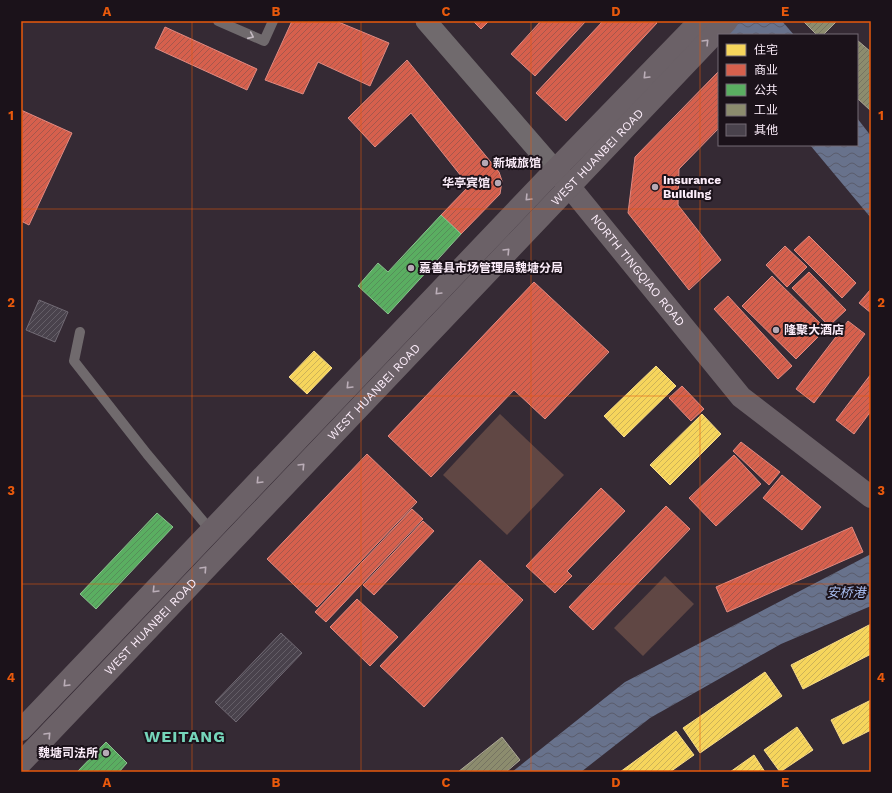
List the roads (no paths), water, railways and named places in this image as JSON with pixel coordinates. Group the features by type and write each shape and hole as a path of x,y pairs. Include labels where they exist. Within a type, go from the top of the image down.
{"street":[{"name":"NORTH TINGQIAO ROAD","path":"426,21 569,186 741,397 871,497"},
{"name":"WEST HUANBEI ROAD","path":"21,730 219,538 569,186 680,55 700,21"},
{"name":"WEST HUANBEI ROAD","path":"21,763 219,538 555,170 680,55 727,21"}],"lane":[{"path":"218,21 264,42 273,21"},
{"path":"80,332 74,361 147,454 219,538"}],"water":[{"path":"701,21 782,21 793,34 718,34"},
{"path":"858,119 871,136 871,218 811,146 858,146"},
{"name":"安桥港","path":"871,554 871,606 781,644 650,718 581,772 512,772 625,682"}],"place":[{"name":"新城旅馆","path":"485,163"},
{"name":"华亭宾馆","path":"498,183"},
{"name":"Insurance Building","path":"655,187"},
{"name":"嘉善县市场管理局魏塘分局","path":"411,268"},
{"name":"隆聚大酒店","path":"776,330"},
{"name":"魏塘司法所","path":"106,753"}],"district":[{"name":"WEITANG","path":"185,736"}]}
